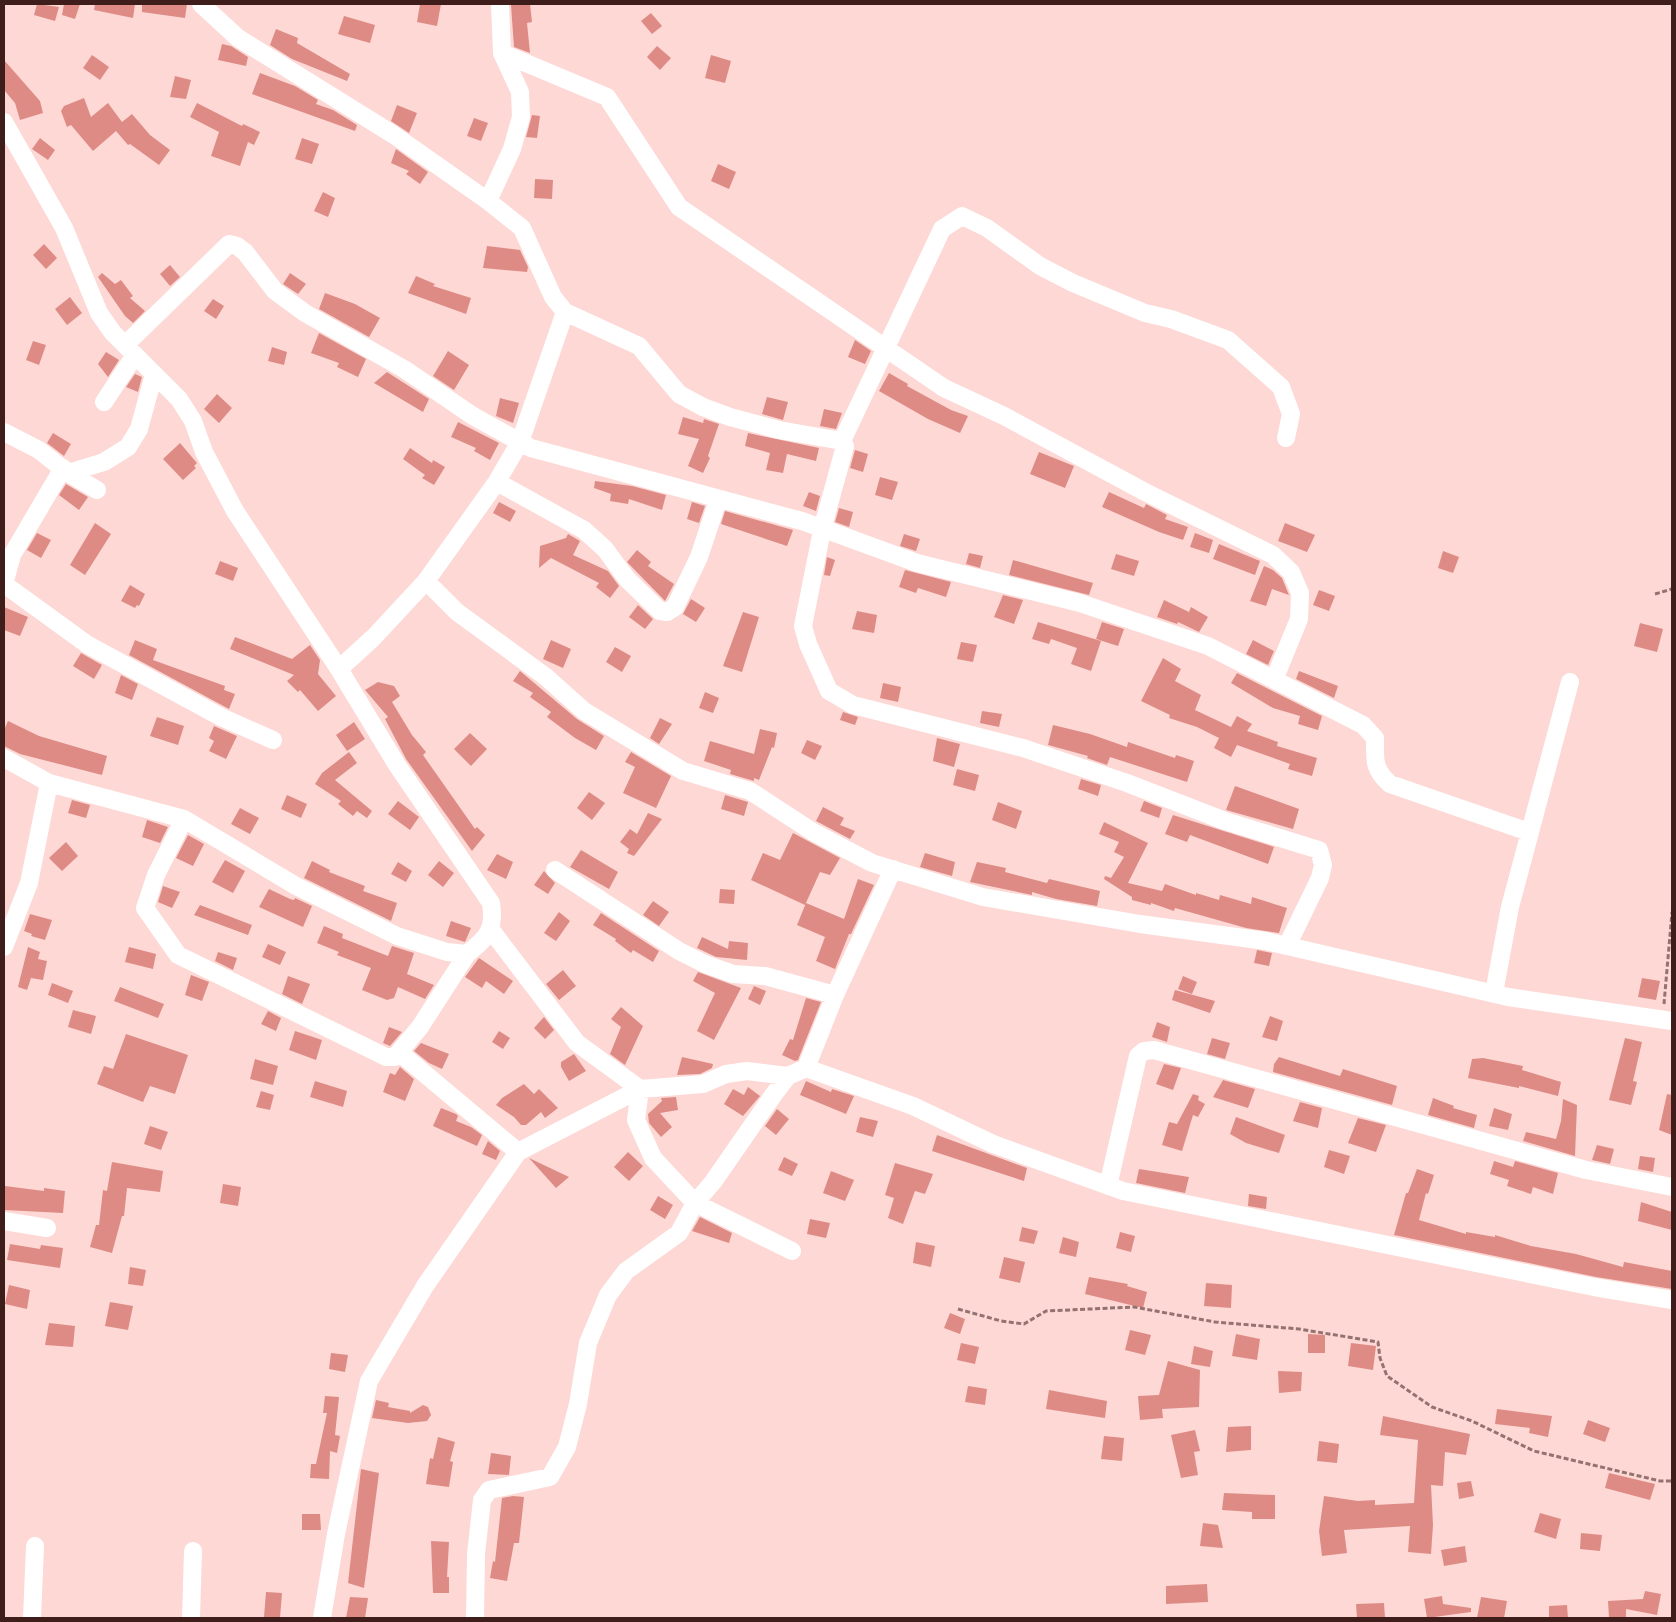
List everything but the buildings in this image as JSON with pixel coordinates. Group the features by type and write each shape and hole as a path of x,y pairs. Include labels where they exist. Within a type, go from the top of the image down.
{"street":[{"path":"200,4 238,38 394,135 488,201 522,228 553,297 565,312 639,346 679,394 703,407 779,430 842,441"},
{"path":"488,201 512,149 521,117 520,92 502,54 500,4"},
{"path":"502,54 607,97 679,208 944,388 1004,416 1145,492 1273,555 1291,572 1300,593 1299,618 1274,680"},
{"path":"4,122 64,228 99,313 113,333 179,399 193,421 204,452 235,511 339,669 396,765 491,903 493,918 491,930 480,944 467,954 420,1027 400,1053 395,1057 386,1057 178,955 145,908 156,875 184,819"},
{"path":"842,441 942,229 962,216 987,228 1040,266 1073,283 1145,313 1171,319 1228,340 1281,387 1292,414 1286,438"},
{"path":"104,402 130,350 230,244 237,246 246,252 275,291 305,313 404,369 472,416 531,448 718,500 802,521 822,530 917,563 1089,606 1208,646 1362,726 1376,738 1375,758 1378,773 1390,784 1529,832"},
{"path":"339,669 374,637 426,581 496,483 520,442 565,312"},
{"path":"154,374 138,429 128,447 104,462 66,470 12,555 4,584 88,645 221,716 273,740"},
{"path":"4,432 39,450 97,490"},
{"path":"842,441 845,446 844,452 822,530 803,626 808,644 829,691 853,705 1023,748 1127,783 1224,821 1319,850 1323,865 1320,878 1287,946"},
{"path":"496,483 584,530 605,549 634,585 660,611 667,612 675,607 699,557 718,500"},
{"path":"426,581 457,612 546,677 584,711 683,771 750,791 813,832 872,863 983,897 1140,924 1266,941 1494,993 1668,1020"},
{"path":"1494,993 1510,907 1570,682"},
{"path":"4,758 49,783 184,819 296,886 397,936 448,952 467,954"},
{"path":"4,947 29,883 49,783"},
{"path":"555,870 679,951 706,964 733,974 765,976 835,995"},
{"path":"806,1068 835,995 893,870"},
{"path":"491,930 578,1043 640,1089"},
{"path":"1108,1186 1138,1056 1144,1051 1154,1050 1586,1170 1672,1188"},
{"path":"400,1053 518,1152"},
{"path":"475,1618 476,1554 482,1500 489,1490 550,1477 567,1448 578,1404 588,1343 608,1295 626,1271 679,1232 695,1203 713,1182 754,1121 788,1076 806,1068 913,1106 993,1144 1123,1191 1594,1287 1672,1300"},
{"path":"322,1618 336,1534 369,1381 425,1286 518,1152 640,1089 703,1084 726,1074 747,1072 788,1076"},
{"path":"640,1089 636,1120 654,1158 695,1203 792,1252"},
{"path":"4,1221 47,1228"},
{"path":"32,1618 35,1546"},
{"path":"191,1618 193,1552"}],"path":[{"path":"1655,594 1672,589"},
{"path":"1668,1020 1672,912"},
{"path":"958,1309 1001,1321 1024,1324 1046,1311 1134,1307 1215,1322 1299,1329 1378,1342 1380,1358 1387,1376 1432,1407 1472,1421 1534,1451 1660,1481 1672,1482"}]}
